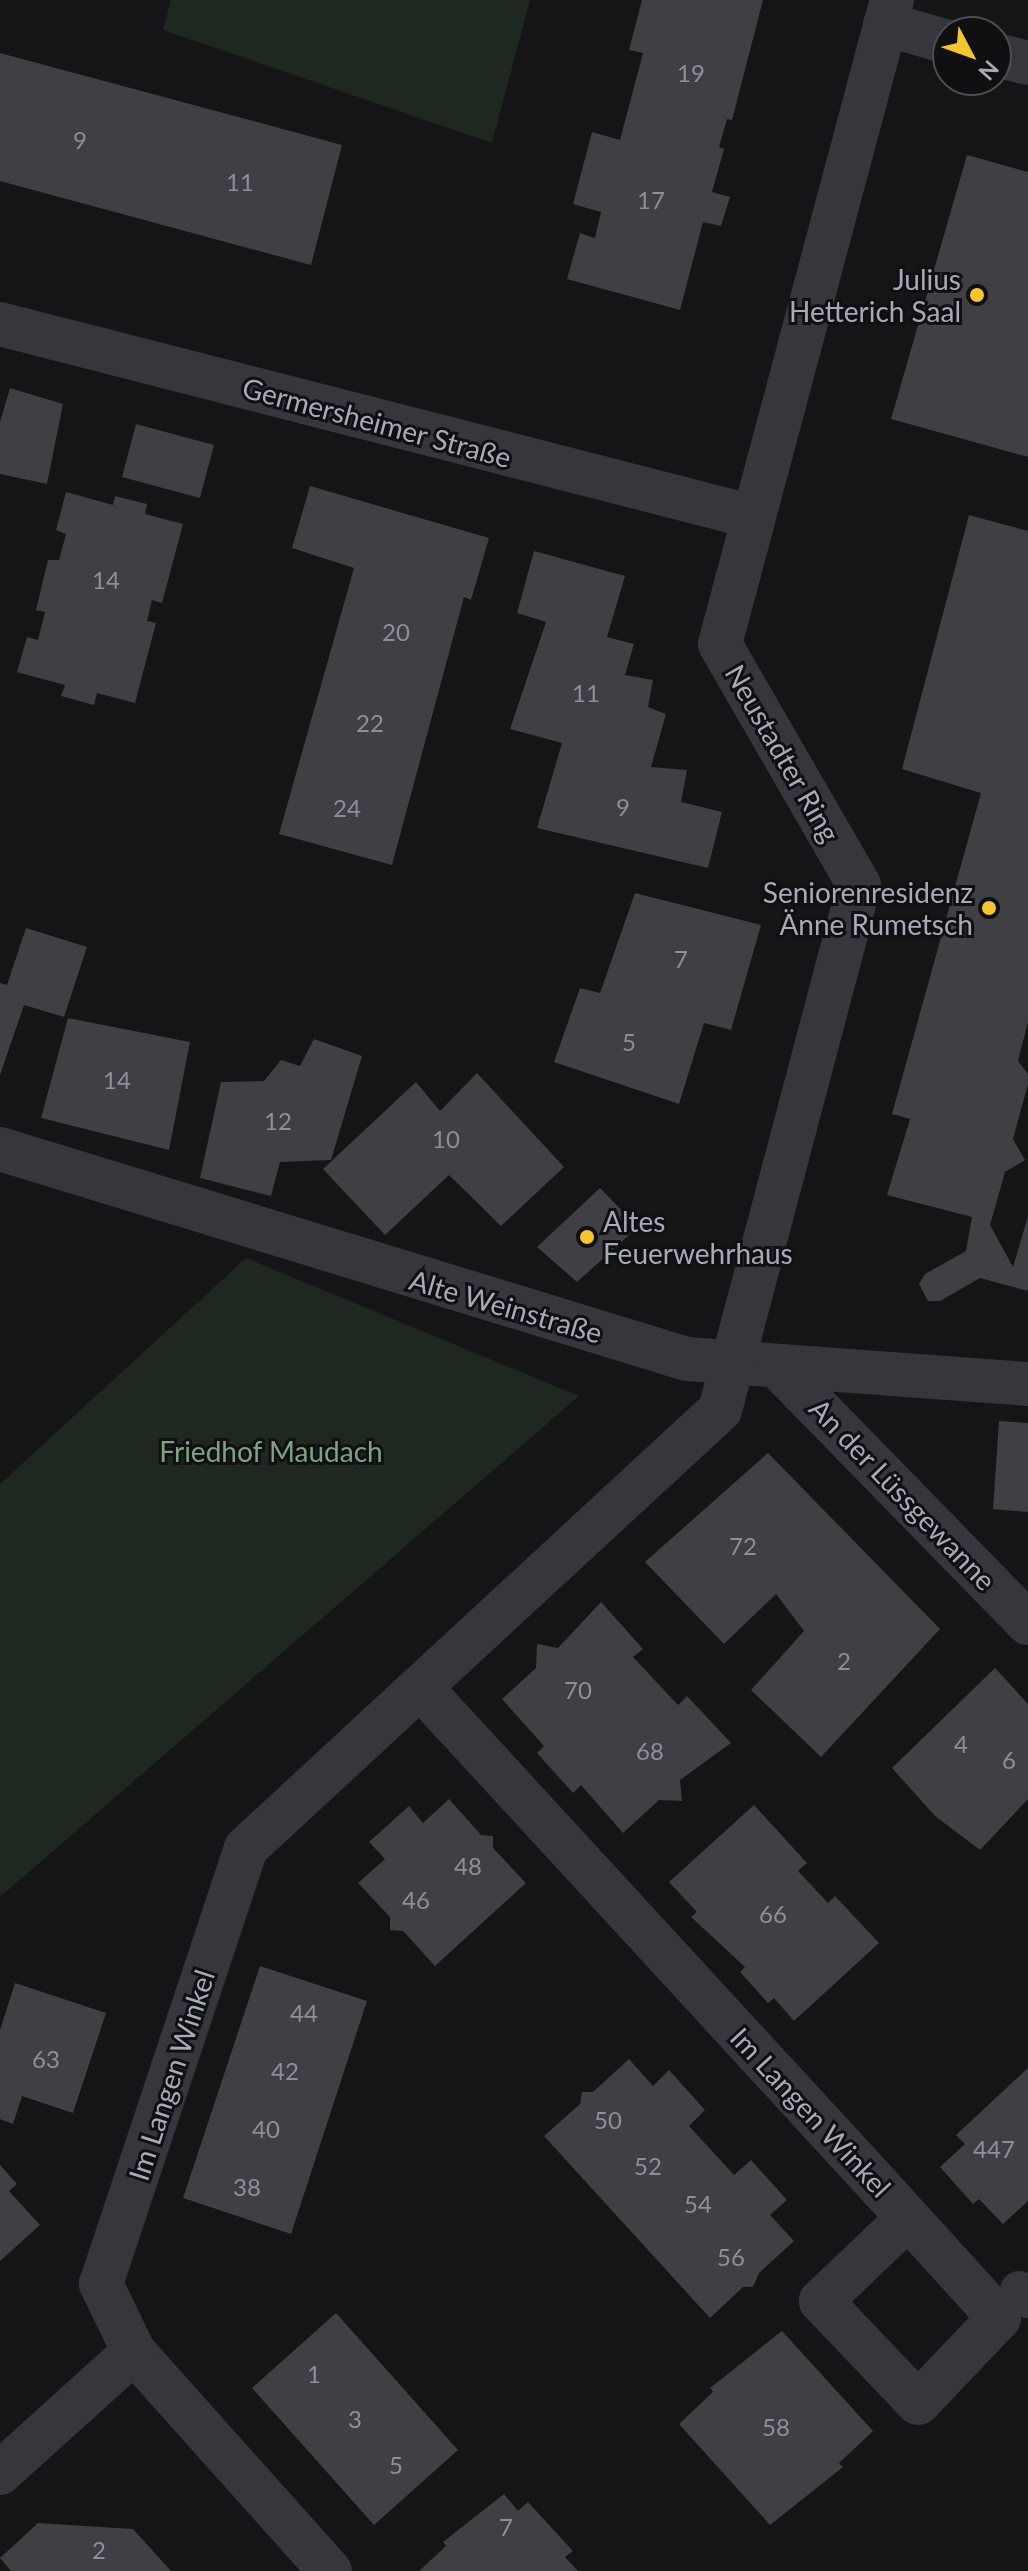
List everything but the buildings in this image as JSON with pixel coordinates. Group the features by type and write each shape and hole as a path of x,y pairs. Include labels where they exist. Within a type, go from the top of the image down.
{"street":[{"path":"888,12 932,34"},
{"name":"Neustadter Ring","path":"732,1364 859,885 720,644 888,12"},
{"name":"Germersheimer Straße","path":"0,324 754,517"},
{"name":"Alte Weinstraße","path":"0,1149 454,1291 687,1359 1028,1384"},
{"name":"Im Langen Winkel","path":"330,2571 134,2352 101,2284 246,1848 720,1410 732,1364"},
{"name":"An der Lüssgewanne","path":"777,1366 1028,1623"},
{"name":"Im Langen Winkel","path":"421,1688 908,2218"},
{"path":"0,2473 134,2352"}],"green space":[{"path":"171,0 530,0 492,143 163,30"},
{"name":"Friedhof Maudach","path":"246,1258 579,1396 0,1897 0,1484"}],"place":[{"name":"Julius Hetterich Saal","path":"977,295"},
{"name":"Seniorenresidenz Änne Rumetsch","path":"989,908"},
{"name":"Altes Feuerwehrhaus","path":"587,1237"}]}
